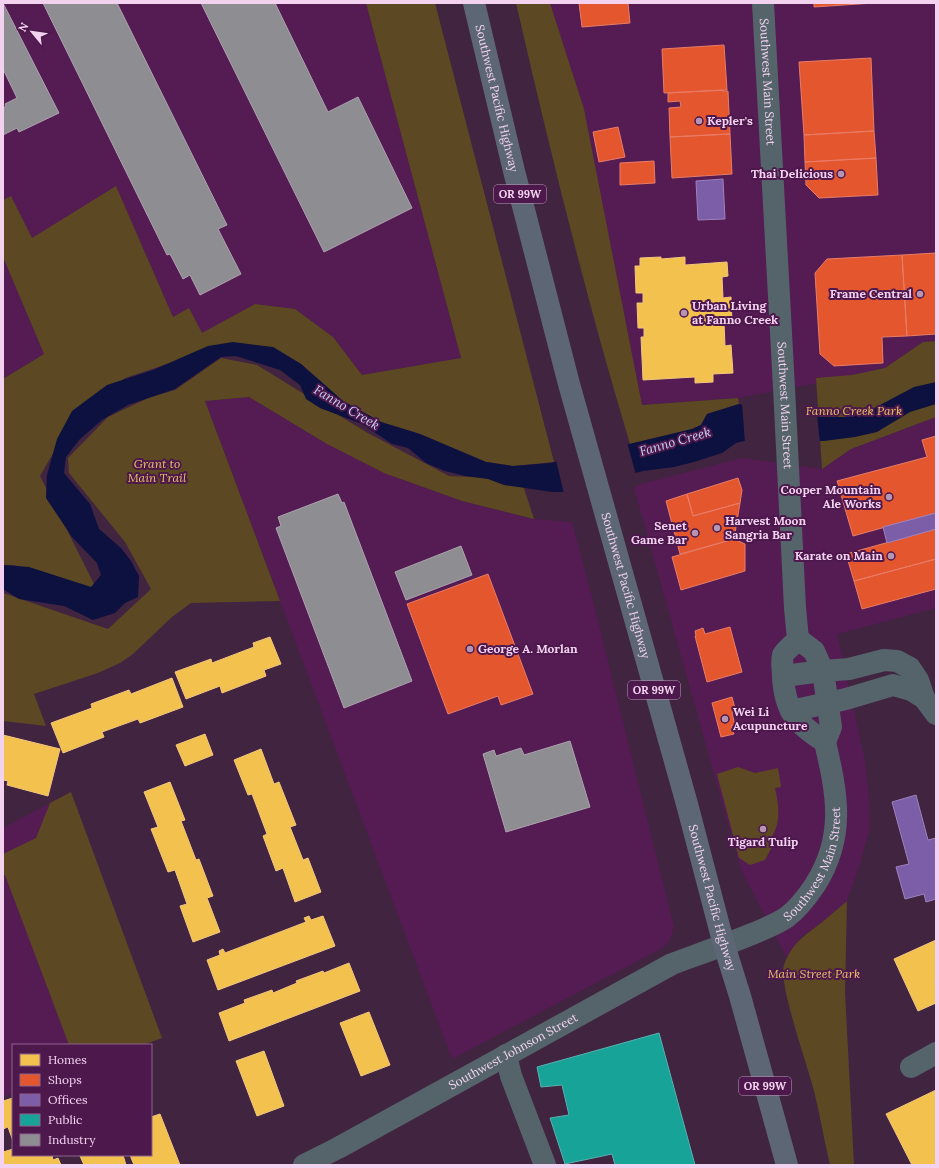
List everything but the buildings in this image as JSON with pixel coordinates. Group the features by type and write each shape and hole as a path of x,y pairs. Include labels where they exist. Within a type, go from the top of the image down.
{"highway":[{"name":"Southwest Pacific Highway","path":"474,3 514,171 569,384 691,820 724,945 740,996 787,1165"}],"street":[{"name":"Southwest Main Street","path":"724,945 776,923 788,916 800,906 823,872 832,852 836,828 837,807 832,772 825,742 831,727 829,704 823,671 814,652 798,639 795,608 763,3"},
{"path":"798,639 783,656 783,676 786,697 794,717 808,731 825,742"},
{"path":"783,676 849,669 884,660 897,661 910,668 918,680 930,706"},
{"path":"791,711 829,704 893,685 911,690 930,706"},
{"name":"Southwest Johnson Street","path":"304,1165 672,964 724,945"},
{"path":"911,1067 936,1053"},
{"path":"506,1055 511,1076 545,1165"}],"shaded area":[{"path":"3,3 366,3 461,358 362,375 333,337 295,309 255,304 202,334 173,317 116,186 32,239 11,196 3,200"},
{"path":"550,3 936,3 936,341 923,342 885,368 822,382 738,398 642,405 584,109"},
{"path":"3,257 44,354 3,379"},
{"path":"249,397 327,444 384,473 462,501 534,519 572,522 674,927 670,939 664,947 452,1059 205,401"},
{"path":"936,417 936,608 837,634 865,761 869,798 870,828 847,901 801,937 787,958 741,870 634,488 641,484 742,458 822,469 851,449"},
{"path":"71,792 162,1038 146,1044 12,1044 12,1093 3,1097 3,828"}],"green space":[{"path":"366,3 435,3 554,462 513,466 486,462 420,434 381,422 343,401 301,364 273,347 170,363 125,378 97,400 62,438 40,476 94,584 91,587 14,565 3,565 3,379 44,354 3,257 3,200 11,196 32,238 116,186 173,317 189,308 202,333 255,304 295,309 333,337 362,375 461,358"},
{"path":"516,3 550,3 584,109 642,405 738,398 739,404 707,414 701,425 692,429 630,444 598,334 569,224"},
{"name":"Fanno Creek Park","path":"936,341 936,417 851,449 822,469 816,378 852,375 885,368 923,342"},
{"name":"Grant to Main Trail","path":"221,358 257,365 366,432 449,476 521,479 534,519 462,501 384,473 327,444 249,397 205,401 280,601 191,603 172,617 133,654 120,663 98,673 34,694 46,726 3,721 3,593 108,629 151,589 125,542 69,473 68,458 108,417 148,398 175,390"},
{"path":"738,767 755,773 778,768 781,787 775,788 778,801 778,816 776,829 768,841 772,847 765,860 750,865 739,858 717,774"},
{"path":"71,792 162,1038 146,1044 69,1044 5,875 3,875 3,854 36,838 50,803"},
{"name":"Main Street Park","path":"847,901 845,992 854,1165 830,1165 814,1091 794,1026 783,975 787,957 795,945"}],"water":[{"name":"Fanno Creek","path":"233,342 273,347 301,364 343,401 381,422 420,434 486,462 513,466 550,463 692,429 701,425 707,414 739,404 821,417 846,417 863,414 914,387 936,382 936,404 910,412 877,432 855,437 824,441 744,441 736,443 722,453 694,462 674,467 643,471 562,492 552,492 504,485 488,479 465,476 445,471 426,463 408,448 392,444 362,424 320,408 306,399 300,385 280,370 236,356 221,357 175,389 128,405 102,420 80,439 66,457 64,473 90,504 99,529 121,548 131,561 139,576 138,597 125,603 115,613 93,620 64,606 19,599 3,589 3,565 29,567 91,587 101,575 97,563 72,537 46,498 47,475 57,439 72,411 107,385 153,370 208,346"}],"pier":[{"path":"742,403 817,414 820,443 745,443"},
{"path":"627,442 636,475 564,494 556,460"}],"place":[{"name":"Kepler's","path":"699,121"},
{"name":"Thai Delicious","path":"841,174"},
{"name":"Frame Central","path":"920,294"},
{"name":"Urban Living at Fanno Creek","path":"684,313"},
{"name":"Cooper Mountain Ale Works","path":"889,497"},
{"name":"Harvest Moon Sangria Bar","path":"717,528"},
{"name":"Senet Game Bar","path":"695,533"},
{"name":"Karate on Main","path":"891,556"},
{"name":"George A. Morlan","path":"470,649"},
{"name":"Wei Li Acupuncture","path":"725,719"},
{"name":"Tigard Tulip","path":"763,829"}]}
